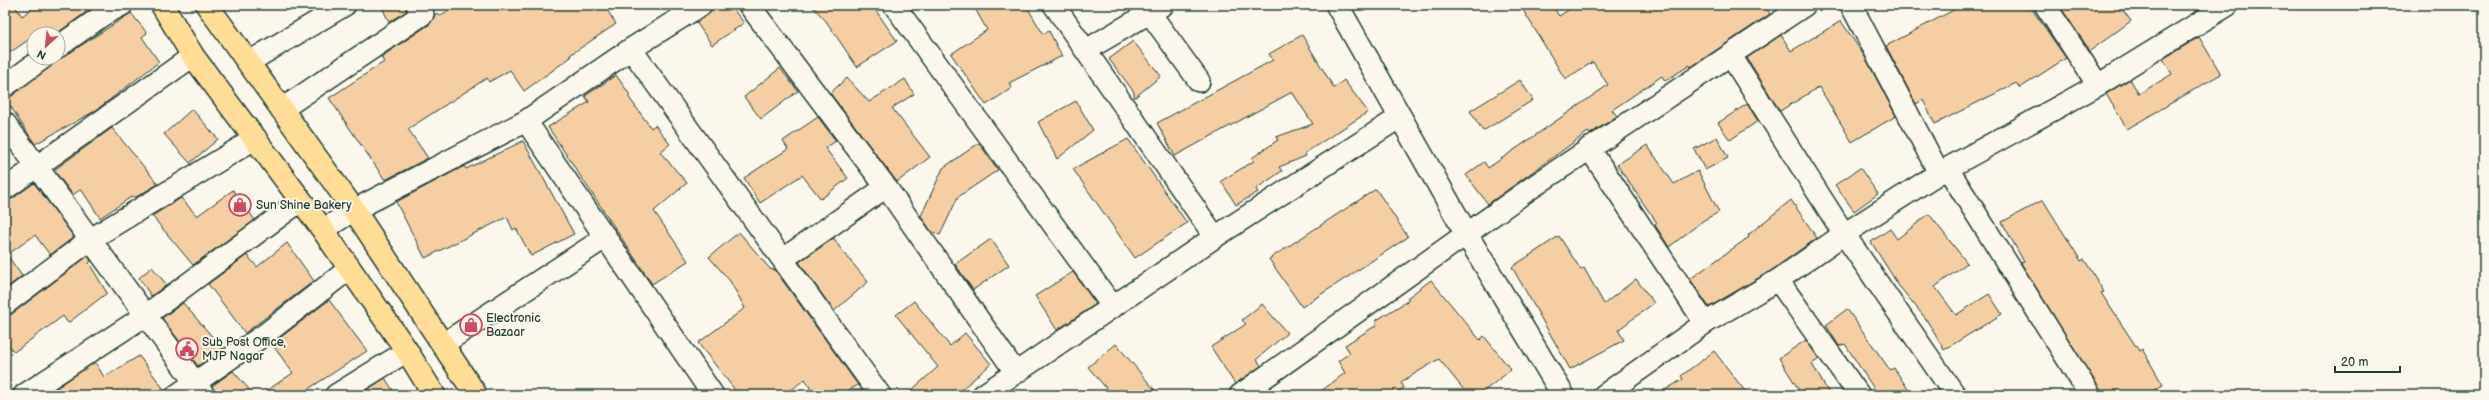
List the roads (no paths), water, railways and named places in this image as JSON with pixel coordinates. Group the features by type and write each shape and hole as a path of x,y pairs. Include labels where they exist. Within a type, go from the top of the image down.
{"main road":[{"path":"162,5 193,56 256,138 300,201 323,230 407,351 434,395"},
{"path":"207,5 354,210 476,395"}],"street":[{"path":"66,41 103,14 122,5"},
{"path":"249,62 345,5"},
{"path":"282,109 423,14 417,5"},
{"path":"323,230 354,210 526,121 631,49 701,5"},
{"path":"749,5 886,187 1016,373"},
{"path":"894,5 1113,307"},
{"path":"1054,5 1215,236"},
{"path":"1337,5 1467,235 1563,395"},
{"path":"1240,395 1589,148 1731,56 1805,5"},
{"path":"1851,5 1943,171 2090,395"},
{"path":"2045,5 2098,85"},
{"path":"1604,395 1706,324 1778,280 1844,234 1943,171 2098,85 2207,11 2228,5"},
{"path":"1086,50 1152,8 1199,80"},
{"path":"631,49 880,395"},
{"path":"5,189 193,56"},
{"path":"1731,56 1844,234 1955,395"},
{"path":"5,86 32,66"},
{"path":"983,395 1215,236 1400,117"},
{"path":"526,121 606,237 704,392"},
{"path":"5,123 199,389"},
{"path":"5,304 91,239 256,138"},
{"path":"1589,148 1706,324"},
{"path":"783,259 886,187"},
{"path":"24,395 146,315 300,201"},
{"path":"443,344 606,237"},
{"path":"177,395 199,389 264,334 349,269"},
{"path":"1778,280 1859,395"},
{"path":"336,395 407,351"}],"place":[{"name":"Sun Shine Bakery","path":"240,205"},
{"name":"Electronic Bazaar","path":"471,325"},
{"name":"Sub Post Office, MJP Nagar","path":"187,349"}]}
